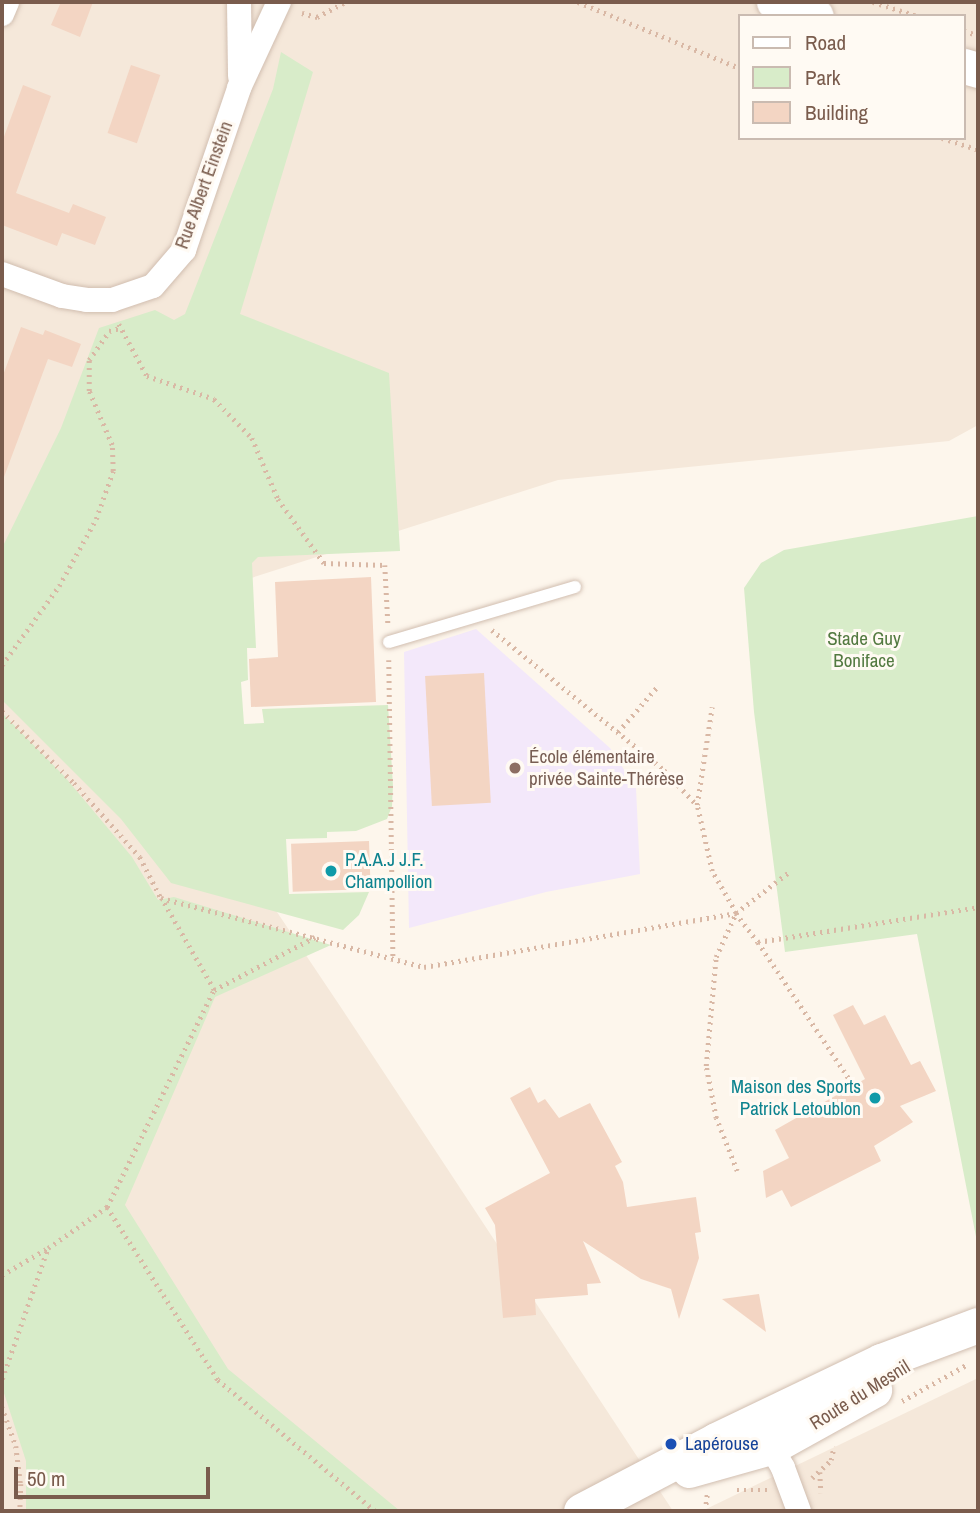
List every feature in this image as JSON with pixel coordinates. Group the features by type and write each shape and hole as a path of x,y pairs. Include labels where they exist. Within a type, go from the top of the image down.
{"street":[{"path":"2,14 7,2"},
{"path":"239,2 239,88"},
{"path":"774,2 810,14"},
{"path":"239,88 289,7"},
{"name":"Rue Albert Einstein","path":"2,274 62,296 112,300 153,286 184,250 239,88"},
{"name":"Route du Mesnil","path":"581,1511 716,1440 881,1361 978,1325"},
{"name":"Route du Mesnil","path":"641,1481 771,1447 879,1387 946,1338"},
{"name":"Route du Mesnil","path":"771,1447 767,1430 843,1396 850,1378"},
{"path":"771,1447 783,1468 799,1511"}],"lane":[{"path":"389,642 575,587"}],"path":[{"path":"289,7 317,18 345,2"},
{"path":"578,2 738,67"},
{"path":"873,2 911,14"},
{"path":"949,140 978,149"},
{"path":"112,300 120,328 147,376 214,398 252,438 278,499 324,564 385,565 389,642 393,958"},
{"path":"2,665 59,586 96,519 113,471 113,445 89,391 89,360 109,331 120,328"},
{"path":"475,617 664,770 697,805"},
{"path":"618,732 657,687"},
{"path":"712,707 697,805 712,871 736,913 853,1086"},
{"path":"2,711 74,783 140,857 214,990"},
{"path":"737,1171 716,1118 706,1066 716,957 736,913 789,872"},
{"path":"161,898 424,967 736,913"},
{"path":"758,942 978,906"},
{"path":"2,1275 48,1248 107,1207 214,990 315,937"},
{"path":"107,1207 218,1380 376,1511"},
{"path":"2,1379 48,1248"},
{"path":"2,1407 16,1446 22,1484 20,1511"},
{"path":"705,1511 707,1490"}],"shaded area":[{"path":"2,2 978,2 978,425 949,441 558,480 88,630 673,1511 2,1511"},
{"name":"École élémentaire privée Sainte-Thérèse","path":"476,629 610,748 636,788 640,874 546,892 409,928 404,652"},
{"path":"978,1378 978,1511 702,1511"}],"green space":[{"path":"281,52 313,72 240,314 389,373 400,551 258,557 252,563 256,648 247,648 248,680 241,682 244,724 264,723 262,709 388,705 393,786 392,806 387,819 356,831 327,832 327,838 286,839 289,894 369,892 359,915 343,930 171,883 121,819 2,700 2,548 61,428 99,328 155,310 174,320 185,314 273,89"},
{"name":"Stade Guy Boniface","path":"978,516 978,1247 917,934 785,952 754,712 744,588 761,563 784,550"},
{"path":"2,713 65,777 132,857 158,900 174,897 331,945 215,997 125,1205 228,1369 400,1511 26,1511 26,1461 2,1387"}],"building":[{"path":"61,2 93,2 80,37 51,25"},
{"path":"131,65 160,75 137,143 108,133"},
{"path":"23,85 51,96 16,193 69,213 73,204 106,217 95,245 62,233 57,246 2,225 2,142"},
{"path":"21,327 43,335 45,330 81,344 72,367 48,359 4,477 2,378"},
{"path":"371,577 376,702 251,707 249,659 278,657 275,582"},
{"path":"484,673 491,803 432,806 425,676"},
{"name":"P.A.A.J J.F. Champollion","path":"369,841 371,889 293,892 291,844"},
{"name":"Maison des Sports Patrick Letoublon","path":"853,1005 864,1025 885,1015 911,1065 920,1061 936,1091 900,1106 913,1122 874,1146 881,1161 791,1207 782,1190 766,1198 763,1171 789,1158 775,1130 865,1079 833,1015"},
{"path":"530,1087 538,1103 545,1099 559,1118 590,1103 622,1162 615,1166 623,1182 627,1207 696,1197 701,1232 695,1233 699,1258 679,1319 671,1289 641,1279 583,1241 601,1283 587,1284 588,1295 535,1299 536,1315 503,1318 495,1225 485,1208 550,1173 510,1098"},
{"path":"759,1294 766,1332 722,1299"}],"place":[{"name":"École élémentaire privée Sainte-Thérèse","path":"515,768"},
{"name":"P.A.A.J J.F. Champollion","path":"331,871"},
{"name":"Maison des Sports Patrick Letoublon","path":"875,1098"},
{"name":"Lapérouse","path":"671,1444"}]}
